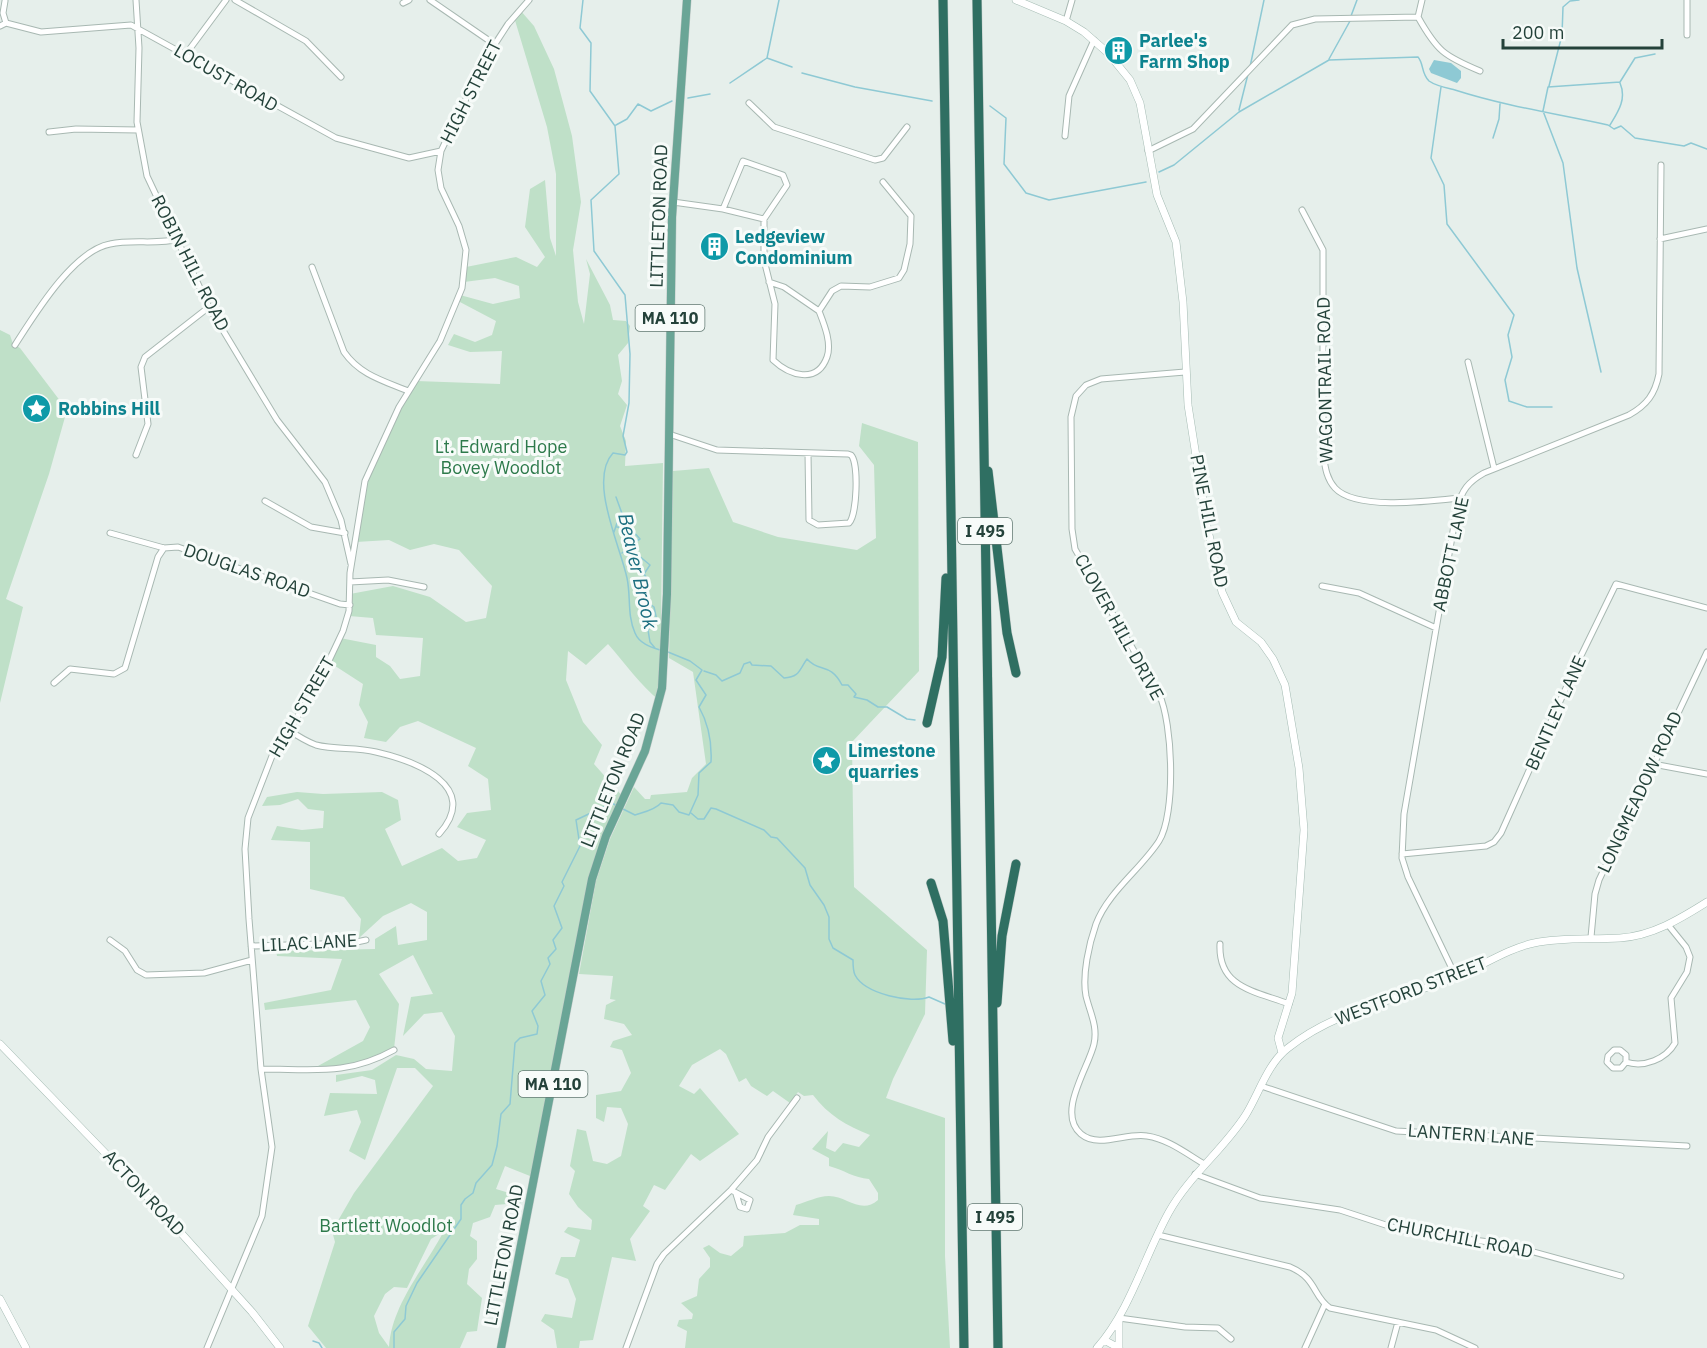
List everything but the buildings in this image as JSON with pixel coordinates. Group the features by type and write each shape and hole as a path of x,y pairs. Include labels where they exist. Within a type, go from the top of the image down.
{"highway":[{"name":"I 495","path":"943,0 959,1014 958,1108 964,1348"},
{"name":"I 495","path":"977,0 998,1348"},
{"path":"984,448 994,508 1007,633 1016,673"},
{"path":"927,723 942,657 950,480"},
{"path":"992,1050 1002,936 1016,864"},
{"path":"931,884 943,921 958,1108"}],"main road":[{"name":"LITTLETON ROAD","path":"501,1348 588,895 612,822 649,741 660,701 664,675 673,202 687,0"}],"street":[{"name":"ROBIN HILL ROAD","path":"136,0 138,130 150,184 179,240 209,307 277,420 321,476 345,533 351,565"},
{"path":"186,54 226,0"},
{"path":"235,0 306,41 341,77"},
{"path":"430,0 494,44"},
{"name":"HIGH STREET","path":"207,1348 262,1216 272,1147 261,1069 252,960 245,849 248,818 259,785 287,729 317,686 344,632 350,605 351,565 365,481 408,392 441,341 460,295 465,274 466,250 462,233 439,182 441,151 470,87 494,44 529,0"},
{"name":"PINE HILL ROAD","path":"1016,0 1066,21 1094,40 1116,62 1136,91 1157,195 1179,257 1185,372 1197,470 1222,592 1236,622 1261,642 1274,659 1285,685 1291,712 1304,830 1298,936 1289,1004 1278,1038 1282,1053"},
{"path":"1066,21 1072,0"},
{"path":"1422,0 1418,17 1432,43 1439,50 1480,71"},
{"path":"1687,35 1688,0"},
{"path":"0,8 6,1"},
{"path":"0,26 6,23 3,13 6,1"},
{"path":"1148,151 1193,129 1292,25 1315,19 1418,17"},
{"name":"LOCUST ROAD","path":"6,23 41,32 122,24 138,29 186,54 336,138 409,158 441,151"},
{"path":"1065,136 1069,96 1094,40"},
{"path":"750,103 774,127 875,160 883,158 907,127"},
{"path":"49,132 67,129 138,130"},
{"path":"723,208 743,161 783,175 787,185 764,219 764,260 769,282 775,304 773,360 783,369 800,375 818,372 827,357 825,326 819,311 784,286 769,282"},
{"name":"ABBOTT LANE","path":"1456,977 1408,877 1402,854 1404,814 1460,498 1470,482 1494,468 1629,415 1639,410 1652,396 1659,374 1661,165"},
{"path":"819,311 832,291 841,286 883,285 898,278 904,270 910,244 911,216 883,182"},
{"path":"673,202 723,208 764,219"},
{"name":"WAGONTRAIL ROAD","path":"1302,210 1323,250 1323,453 1330,480 1336,490 1345,495 1377,502 1460,498"},
{"path":"1660,239 1707,229"},
{"path":"15,345 56,289 89,252 115,243 179,240"},
{"path":"312,267 344,352 352,363 364,373 408,392"},
{"path":"136,455 148,424 141,367 145,357 209,307"},
{"path":"1468,362 1494,468"},
{"name":"CLOVER HILL DRIVE","path":"1185,372 1095,381 1080,391 1072,407 1072,529 1075,549 1161,699 1168,719 1170,740 1168,815 1164,832 1155,848 1101,913 1093,933 1086,990 1096,1027 1095,1040 1076,1088 1073,1113 1076,1129 1085,1137 1110,1140 1136,1135 1154,1137 1204,1164"},
{"path":"669,434 717,450 848,454 854,459 855,513 849,523 818,525 809,520 808,453"},
{"path":"265,501 311,527 345,533"},
{"name":"DOUGLAS ROAD","path":"110,533 164,548 178,547 340,604 350,605"},
{"path":"54,683 70,669 114,674 125,668 158,557 164,548"},
{"path":"350,582 388,580 424,587"},
{"name":"BENTLEY LANE","path":"1402,854 1486,846 1494,842 1501,833 1575,668 1617,584 1707,608"},
{"path":"1322,586 1359,593 1436,628"},
{"name":"LONGMEADOW ROAD","path":"1592,937 1599,880 1707,652"},
{"path":"287,729 321,746 376,752 442,780 452,794 454,808 451,821 439,834"},
{"path":"1653,764 1707,774"},
{"name":"WESTFORD STREET","path":"1096,1348 1119,1318 1169,1211 1204,1164 1241,1122 1282,1053 1323,1025 1359,1009 1456,977 1530,944 1592,937 1621,938 1669,926 1707,902"},
{"path":"1626,1062 1641,1064 1650,1062 1666,1053 1675,1042 1671,998 1687,972 1690,957 1686,947 1669,926"},
{"path":"110,940 125,951 137,970 146,975 204,973 252,960"},
{"name":"LILAC LANE","path":"251,946 352,943 366,940"},
{"path":"1220,944 1222,966 1229,979 1289,1004"},
{"name":"ACTON ROAD","path":"0,1044 117,1163 232,1290 280,1348"},
{"path":"261,1069 314,1071 359,1067 394,1050"},
{"name":"LANTERN LANE","path":"1262,1086 1396,1131 1687,1146"},
{"path":"626,1348 657,1264 664,1254 733,1192 758,1160 768,1137 797,1098"},
{"name":"CHURCHILL ROAD","path":"1196,1174 1260,1198 1340,1210 1404,1231 1479,1240 1522,1249 1621,1276"},
{"path":"1158,1235 1295,1269 1312,1282 1325,1304 1333,1309 1442,1332 1475,1348"},
{"path":"0,1299 26,1348"},
{"path":"1305,1348 1325,1304"},
{"path":"1104,1340 1119,1348 1119,1318 1185,1327 1218,1328 1230,1338"},
{"path":"1391,1348 1398,1322"}],"green space":[{"path":"520,10 534,26 554,69 572,136 581,202 573,250 578,302 584,324 590,274 586,259 610,305 613,320 626,321 630,326 628,343 618,355 622,381 618,394 627,405 620,426 626,441 625,466 663,463 660,701 639,681 608,644 586,665 568,651 566,680 583,722 602,745 594,764 624,798 600,851 535,1173 531,1172 530,1176 505,1166 496,1189 523,1197 521,1203 495,1205 490,1217 473,1223 470,1236 477,1241 477,1259 469,1269 467,1284 482,1298 477,1331 467,1332 460,1348 326,1348 308,1326 335,1242 332,1231 354,1193 433,1086 415,1068 397,1068 365,1160 349,1151 361,1122 357,1110 324,1116 330,1093 377,1094 375,1080 362,1076 336,1082 336,1075 372,1070 396,1055 414,1059 426,1069 452,1071 455,1036 442,1012 424,1014 403,1036 411,997 433,994 413,955 379,974 399,1004 394,1049 367,1062 348,1067 318,1066 363,1041 370,1027 356,1000 265,1010 264,1003 331,990 342,959 277,956 276,951 375,949 375,939 396,926 398,945 427,940 427,912 411,903 383,916 359,938 361,919 344,897 310,889 310,842 271,840 277,826 302,830 323,828 324,811 308,809 298,799 280,805 262,806 267,797 297,792 323,794 382,792 398,800 401,820 385,829 402,866 442,848 458,861 477,858 486,840 457,827 467,813 491,810 488,779 468,766 476,748 418,721 400,727 386,742 364,738 368,722 359,705 363,684 329,662 340,638 376,645 376,657 390,666 400,679 420,676 423,638 376,635 373,618 349,616 350,594 393,586 430,597 466,622 486,618 492,586 459,550 434,544 410,550 389,540 356,542 362,494 375,456 416,381 500,384 502,351 470,352 448,345 454,334 475,342 492,335 496,321 458,301 460,295 493,304 520,298 519,286 495,278 464,282 466,267 516,257 537,267 545,257 525,227 530,189 545,180 550,238 556,256 556,174 547,127 514,17","holes":["444,1231 402,1301 391,1331 389,1347 379,1333 374,1316 385,1294 394,1287 407,1288 431,1239"]},
{"path":"0,330 10,335 13,344 20,348 67,410 49,474 6,599 23,607 0,703"},
{"path":"862,423 918,442 919,671 852,742 854,887 927,950 925,1014 886,1098 945,1118 945,1256 950,1348 685,1348 687,1331 677,1326 679,1320 692,1319 693,1314 681,1303 697,1296 699,1279 710,1267 710,1258 703,1248 709,1245 720,1253 731,1256 743,1246 744,1236 785,1233 800,1225 819,1225 819,1219 793,1215 796,1205 817,1198 836,1197 866,1206 878,1200 878,1193 869,1179 829,1166 829,1158 812,1149 828,1131 826,1148 835,1152 843,1143 859,1147 870,1135 838,1119 813,1095 804,1096 798,1092 790,1103 773,1091 767,1096 751,1086 746,1078 739,1082 726,1054 720,1049 692,1065 679,1086 694,1094 700,1088 739,1134 700,1161 691,1154 665,1190 654,1185 643,1206 650,1211 630,1239 636,1261 612,1257 593,1340 580,1341 579,1348 557,1348 554,1330 541,1321 545,1314 572,1318 576,1299 568,1279 555,1274 561,1257 575,1257 580,1240 564,1232 568,1227 591,1230 592,1220 578,1207 569,1194 575,1171 570,1166 577,1129 586,1131 593,1161 607,1164 621,1156 628,1124 621,1108 607,1107 604,1122 596,1118 596,1095 621,1091 631,1073 622,1050 610,1047 613,1041 632,1035 624,1024 604,1019 606,1005 616,1000 610,999 613,976 579,974 596,881 610,839 634,787 645,799 650,799 651,795 687,792 692,778 706,764 693,672 669,658 673,471 709,468 733,522 778,537 857,550 876,538 874,465 859,446"}],"water":[{"path":"1434,60 1451,63 1461,71 1461,78 1457,83 1431,73 1429,69"}],"waterway":[{"name":"Beaver Brook","path":"583,0 580,28 591,43 590,91 615,126 619,174 591,200 594,251 625,295 630,354 629,403 623,436 627,452 625,455 613,453 606,465 605,496 627,578 633,626 642,642 660,650"},
{"path":"767,58 779,0"},
{"path":"1250,67 1264,0"},
{"path":"1351,16 1357,0"},
{"path":"1549,86 1562,35 1563,7 1570,1 1579,0"},
{"path":"1329,59 1350,21"},
{"path":"1601,372 1577,268 1563,163 1543,111 1548,87 1620,82 1635,58 1655,54"},
{"path":"1159,172 1174,165 1239,112 1329,60 1418,57 1426,78 1442,87 1493,101 1608,125 1614,129 1621,126 1635,138 1684,146 1691,143 1707,149"},
{"path":"730,83 767,58 792,67"},
{"path":"802,73 855,87 932,101"},
{"path":"1239,110 1248,74"},
{"path":"1610,125 1622,100 1620,83"},
{"path":"1441,87 1431,158 1444,185 1447,224 1514,315 1508,335 1512,357 1505,380 1509,401 1527,407 1552,407"},
{"path":"688,98 710,94"},
{"path":"616,125 627,119 638,104 651,111 672,101"},
{"path":"1493,138 1499,119 1500,104"},
{"path":"990,106 1006,118 1004,164 1026,193 1049,200 1146,182"},
{"path":"614,532 617,523 624,519 616,497"},
{"path":"617,527 630,531 640,539 632,544 632,550 650,565 644,574 650,583 642,593 643,599 654,607 657,621 648,630 650,642 655,648"},
{"path":"622,553 629,547"},
{"name":"Beaver Brook","path":"621,808 635,815 653,809 661,803 673,805 679,812 689,815 698,795 699,773 711,762 709,733 699,707 706,695 696,680 702,670 690,661 668,652"},
{"path":"704,671 716,675 722,681 740,673 744,664 750,662 752,665 771,666 784,678 796,674 807,659 816,666 829,670 842,685 848,685 856,694 854,697 867,700 878,707 887,707 907,719 915,720"},
{"name":"Beaver Brook","path":"394,1348 394,1332 405,1319 406,1306 417,1283 461,1219 461,1205 473,1193 476,1183 492,1165 501,1114 510,1104 515,1043 520,1038 537,1034 538,1026 532,1011 545,995 541,981 550,964 548,958 556,949 553,940 562,928 554,906 564,886 562,882 580,846 576,820 612,803 617,806"},
{"path":"691,813 698,819 704,819 711,808 716,809 777,838 805,868 810,885 824,905 829,917 829,939 833,948 853,960 854,973 860,982 889,996 911,999 929,997 945,1004"},
{"path":"313,1341 319,1343 322,1348"}],"place":[{"name":"Parlee's Farm Shop","path":"1118,51"},
{"name":"Ledgeview Condominium","path":"714,247"},
{"name":"Robbins Hill","path":"37,409"},
{"name":"Limestone quarries","path":"827,761"}],"park label":[{"name":"Lt. Edward Hope Bovey Woodlot","path":"501,457"},
{"name":"Bartlett Woodlot","path":"386,1226"}]}
